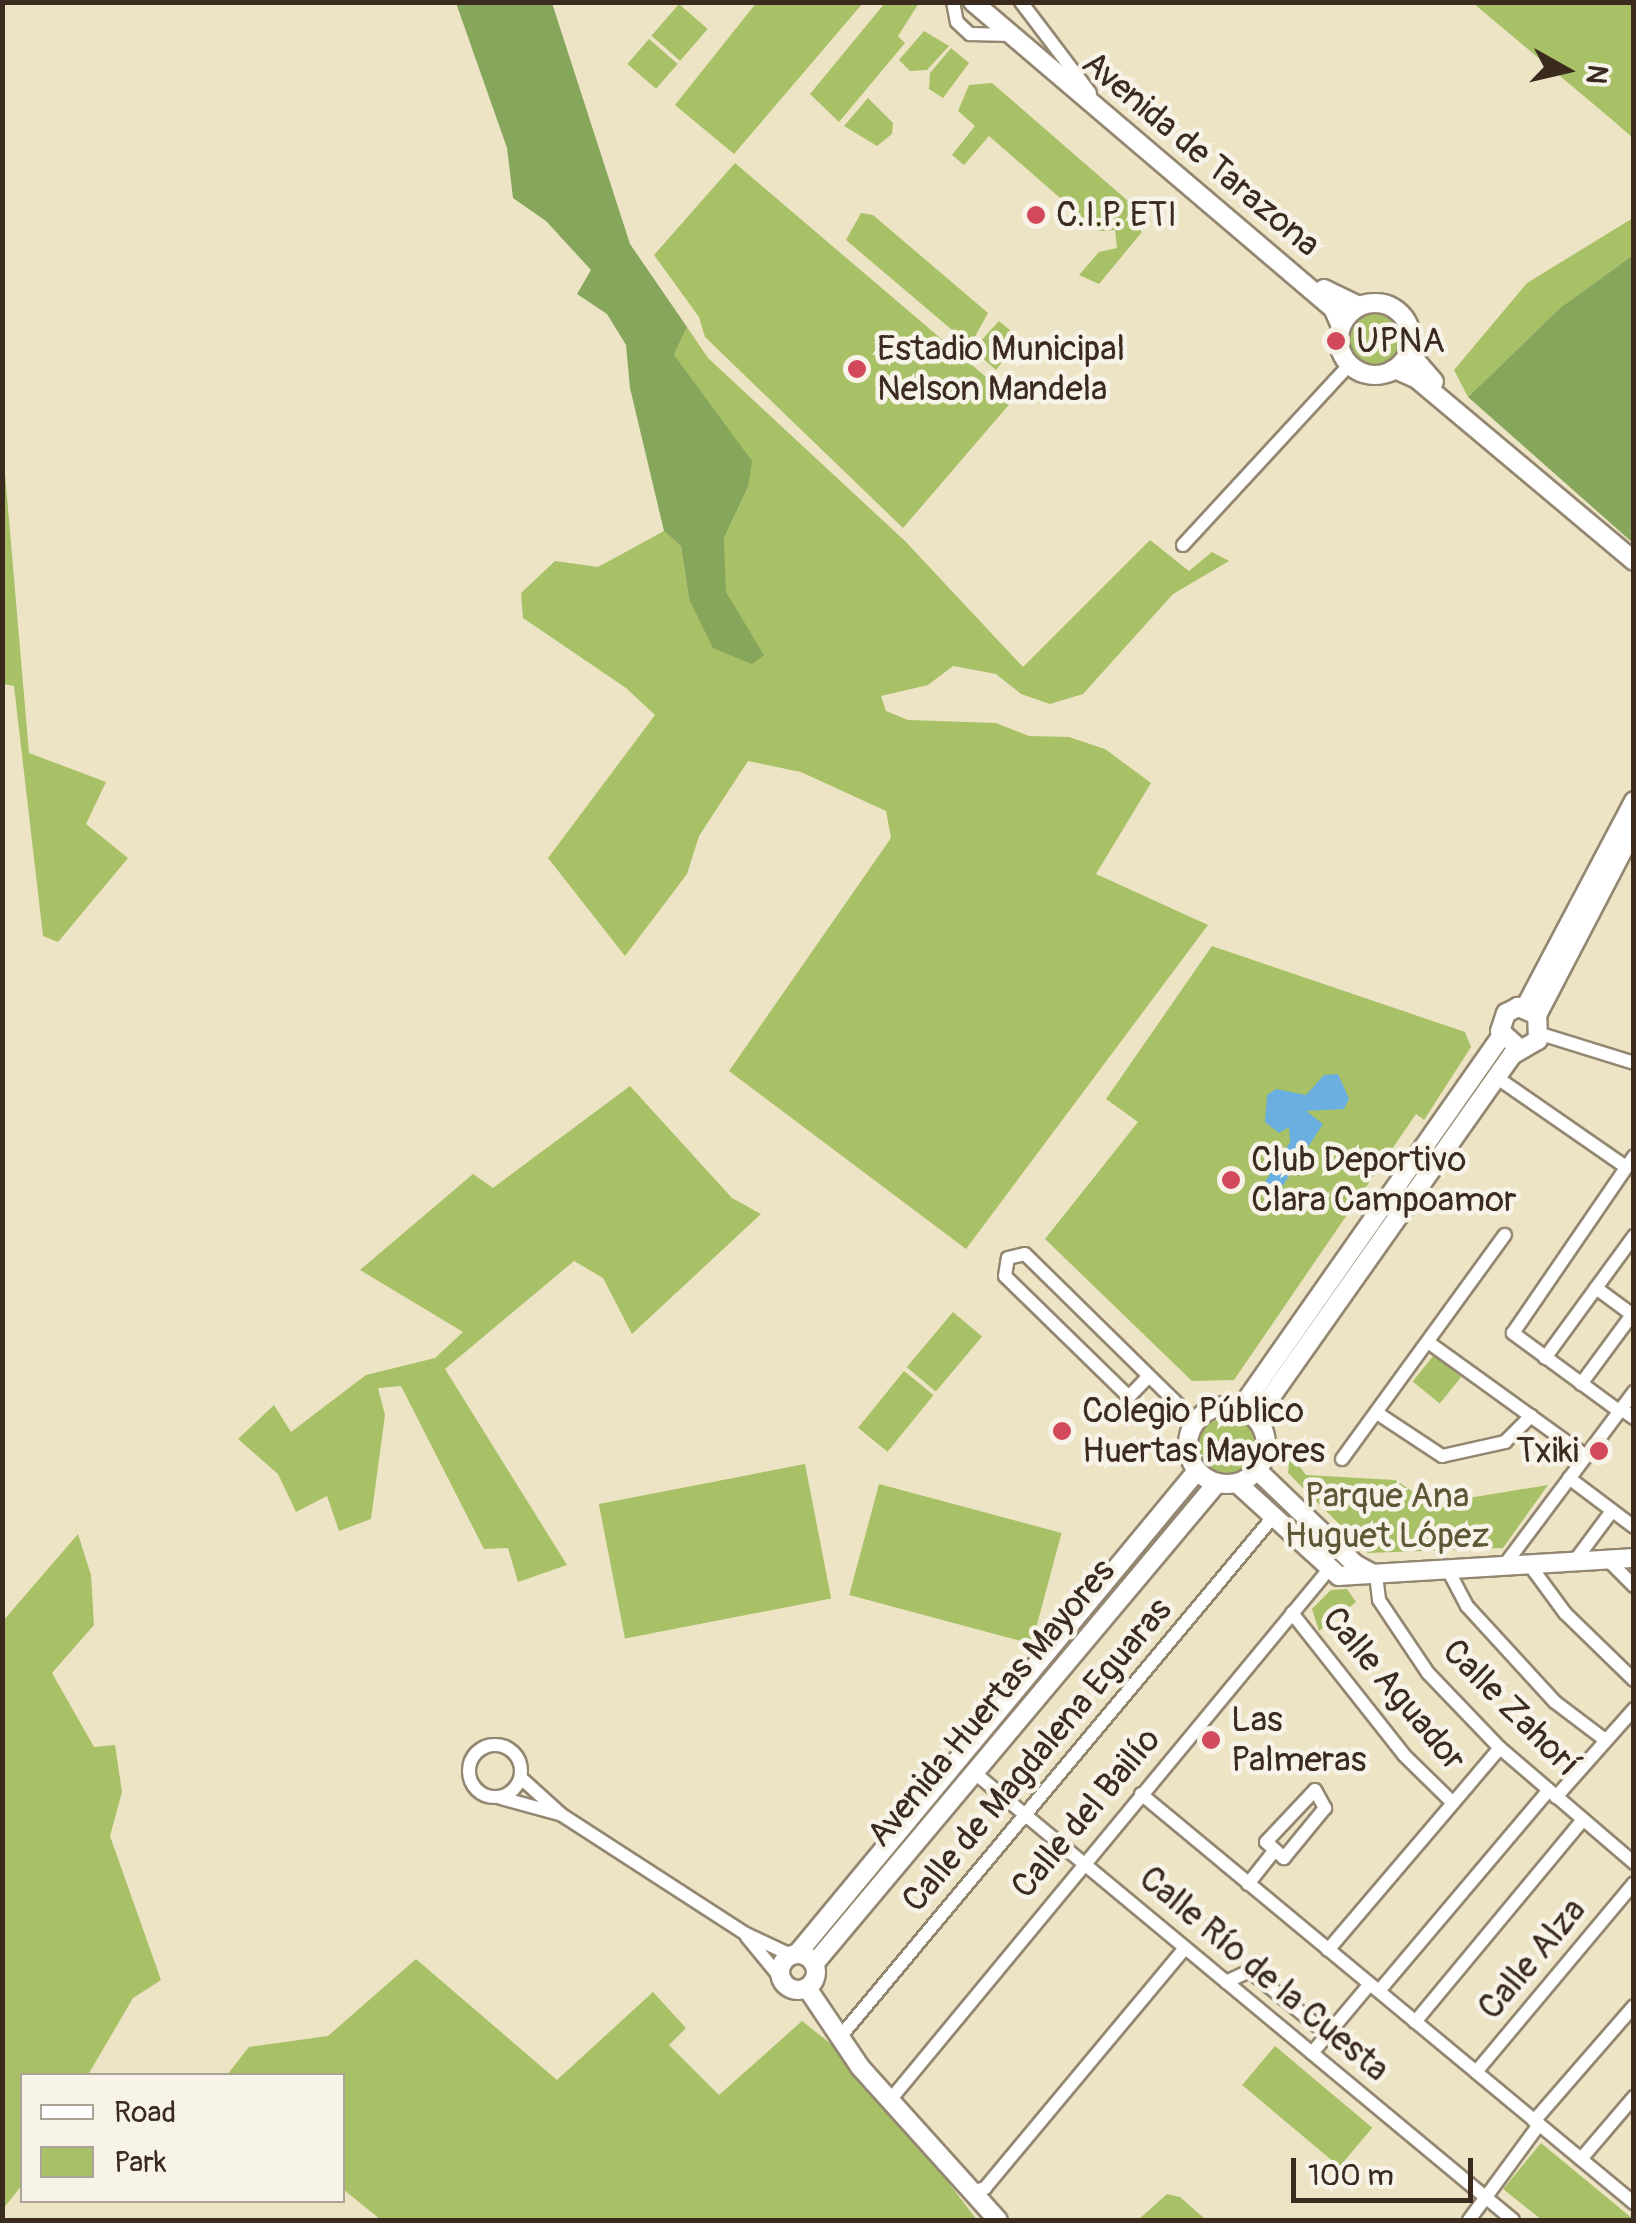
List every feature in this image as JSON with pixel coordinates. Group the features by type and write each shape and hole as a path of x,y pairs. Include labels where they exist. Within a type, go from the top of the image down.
{"street":[{"path":"953,2 957,22 970,34 1013,36"},
{"name":"Avenida de Tarazona","path":"974,2 1333,308 1341,326"},
{"name":"Avenida de Tarazona","path":"984,2 1314,281 1359,306"},
{"name":"Avenida de Tarazona","path":"1021,2 1090,93"},
{"path":"1395,370 1408,354 1405,317 1384,303 1359,306 1341,326 1338,340 1350,365 1372,375 1395,370 1416,380 1634,562"},
{"path":"1408,354 1634,550"},
{"path":"1183,546 1350,365"},
{"path":"1248,1413 1520,1049 1634,801"},
{"path":"1534,1019 1634,829"},
{"path":"1248,1413 1502,1037 1506,1013 1534,1019 1634,1063"},
{"path":"1502,1037 1520,1049"},
{"path":"1496,1077 1630,1161 1514,1333 1634,1418"},
{"path":"1342,1459 1505,1235"},
{"path":"1545,1358 1634,1236"},
{"path":"1149,1376 1129,1397 1004,1276 1008,1258 1025,1254 1196,1421"},
{"path":"1581,1384 1633,1314 1596,1288"},
{"path":"1428,1342 1586,1456"},
{"path":"1503,1567 1634,1392"},
{"path":"1216,1407 1248,1413 1266,1438 1257,1470 1237,1483 1217,1483 1197,1470 1188,1446 1196,1421 1216,1407"},
{"path":"1377,1412 1442,1456 1504,1442 1530,1416"},
{"name":"Avenida Huertas Mayores","path":"794,1954 1197,1470"},
{"path":"1257,1470 1355,1564 1376,1575"},
{"path":"1569,1478 1634,1527"},
{"name":"Avenida Huertas Mayores","path":"814,1964 1217,1483"},
{"path":"1237,1483 1339,1576 1634,1558"},
{"path":"1574,1562 1612,1511"},
{"name":"Calle de Magdalena Eguaras","path":"845,2031 1274,1516"},
{"path":"1608,1560 1634,1586"},
{"path":"1528,1564 1565,1613 1634,1680"},
{"name":"Calle del Bailío","path":"891,2098 1330,1568"},
{"path":"1448,1570 1468,1606 1556,1702 1605,1740"},
{"name":"Calle Zahorí","path":"1376,1575 1378,1600 1394,1628 1500,1748 1634,1863"},
{"name":"Calle Aguador","path":"1292,1613 1404,1755 1452,1802"},
{"path":"1312,2053 1552,1793 1630,1719"},
{"path":"562,1815 498,1798 472,1784 474,1755 502,1745 518,1758 521,1778 562,1815 746,1934 814,1964 816,1978 806,1988 791,1989 746,1934"},
{"path":"1328,1950 1500,1748"},
{"name":"Calle Río de la Cuesta","path":"976,1774 1513,2220"},
{"path":"498,1798 521,1778"},
{"path":"1306,1793 1323,1794 1325,1808 1284,1858 1275,1850 1266,1842 1306,1793"},
{"path":"1141,1794 1634,2203"},
{"path":"1415,2022 1583,1820"},
{"path":"1248,1884 1275,1850"},
{"name":"Calle Alza","path":"1476,2072 1634,1883"},
{"path":"972,2192 985,2188 1185,1948"},
{"path":"780,1977 794,1954"},
{"path":"1226,1982 1250,1971 1327,2034"},
{"path":"806,1988 825,2023 998,2220"},
{"path":"1469,2220 1536,2123 1634,2006"},
{"path":"1581,2159 1634,2097"}],"green space":[{"path":"757,2 863,3 734,154 675,105"},
{"path":"456,3 552,3 630,244 687,327 674,355 752,461 748,487 724,538 726,592 764,655 752,664 713,648 689,599 681,546 664,531 630,388 626,345 607,314 577,294 591,270 546,221 513,198 507,148"},
{"path":"885,3 919,3 898,36 905,43 839,122 810,94"},
{"path":"1473,3 1633,3 1633,138 1610,118"},
{"path":"679,4 708,29 680,61 651,36"},
{"path":"924,31 949,46 927,70 910,71 899,60"},
{"path":"649,39 678,64 656,89 627,64"},
{"path":"951,48 969,63 943,98 929,89 930,73"},
{"path":"992,83 1151,221 1099,284 1079,275 1099,252 1117,248 1115,230 1098,231 989,136 964,165 952,155 975,126 958,111 969,85"},
{"path":"868,98 893,123 892,134 877,146 844,126"},
{"name":"Estadio Municipal Nelson Mandela","path":"735,163 1013,400 903,528 705,337 699,317 654,255"},
{"path":"861,213 873,215 988,313 973,340 965,341 846,240"},
{"path":"1633,218 1633,255 1560,308 1468,397 1454,370 1527,283"},
{"path":"1633,255 1633,543 1468,397 1560,308"},
{"path":"1377,310 1397,318 1405,338 1397,358 1377,366 1357,358 1349,338 1357,318"},
{"path":"999,321 1011,331 1013,348 996,370 979,355 978,344"},
{"path":"687,327 708,358 906,542 1023,667 1150,540 1189,571 1212,552 1229,561 1173,594 1083,694 1050,704 1021,694 996,674 953,666 928,685 881,696 886,711 908,720 996,723 1029,736 1069,737 1105,749 1151,783 1096,874 1208,925 966,1249 729,1071 891,838 886,811 801,772 748,761 699,836 687,874 625,956 548,858 655,715 626,688 523,618 521,593 555,561 598,567 664,531 681,546 689,599 764,655 725,592 724,538 748,487 674,355"},
{"path":"3,450 29,753 106,782 86,824 128,858 58,942 43,936 14,686 3,684"},
{"name":"Club Deportivo Clara Campoamor","path":"1212,946 1465,1032 1471,1047 1424,1120 1416,1114 1234,1380 1192,1381 1045,1239 1138,1122 1106,1099"},
{"path":"630,1086 732,1198 761,1214 632,1334 603,1278 574,1261 445,1369 567,1565 518,1582 508,1548 484,1549 401,1386 378,1388 385,1415 371,1519 339,1531 327,1496 296,1512 278,1474 238,1439 274,1405 291,1432 366,1375 435,1358 463,1332 360,1270 473,1174 493,1188"},
{"path":"953,1312 982,1336 936,1392 907,1367"},
{"path":"1434,1355 1461,1377 1440,1403 1413,1381"},
{"path":"904,1371 934,1395 888,1452 858,1428"},
{"path":"1227,1417 1247,1425 1255,1445 1247,1465 1227,1473 1207,1465 1199,1445 1207,1425"},
{"name":"Parque Ana Huguet López","path":"1290,1454 1306,1475 1395,1480 1432,1504 1548,1485 1503,1548 1368,1553 1288,1473"},
{"path":"805,1464 831,1598 625,1639 599,1504"},
{"path":"879,1484 1062,1533 1032,1644 849,1595"},
{"path":"78,1534 91,1575 94,1625 52,1673 94,1747 115,1745 122,1792 110,1836 161,1980 133,1998 89,2073 20,2073 20,2188 3,2209 3,1621"},
{"path":"1347,1589 1356,1602 1319,1631 1312,1609 1331,1590"},
{"path":"416,1959 557,2080 653,1992 686,2028 669,2045 719,2095 802,2021 860,2067 977,2220 381,2220 345,2191 345,2073 228,2073 249,2047 328,2036"},
{"path":"1275,2046 1372,2128 1340,2167 1242,2085"},
{"path":"1541,2143 1633,2220 1542,2220 1503,2189"},
{"path":"1167,2194 1180,2197 1206,2220 1138,2220"}],"water":[{"path":"1338,1074 1349,1099 1344,1109 1306,1111 1323,1124 1272,1202 1260,1190 1290,1142 1289,1127 1279,1133 1265,1122 1267,1095 1276,1089 1306,1095 1324,1075"}],"place":[{"name":"C.I.P. ETI","path":"1036,215"},
{"name":"UPNA","path":"1336,341"},
{"name":"Estadio Municipal Nelson Mandela","path":"857,369"},
{"name":"Club Deportivo Clara Campoamor","path":"1231,1180"},
{"name":"Colegio Público Huertas Mayores","path":"1062,1431"},
{"name":"Txiki","path":"1599,1451"},
{"name":"Las Palmeras","path":"1211,1740"}]}
